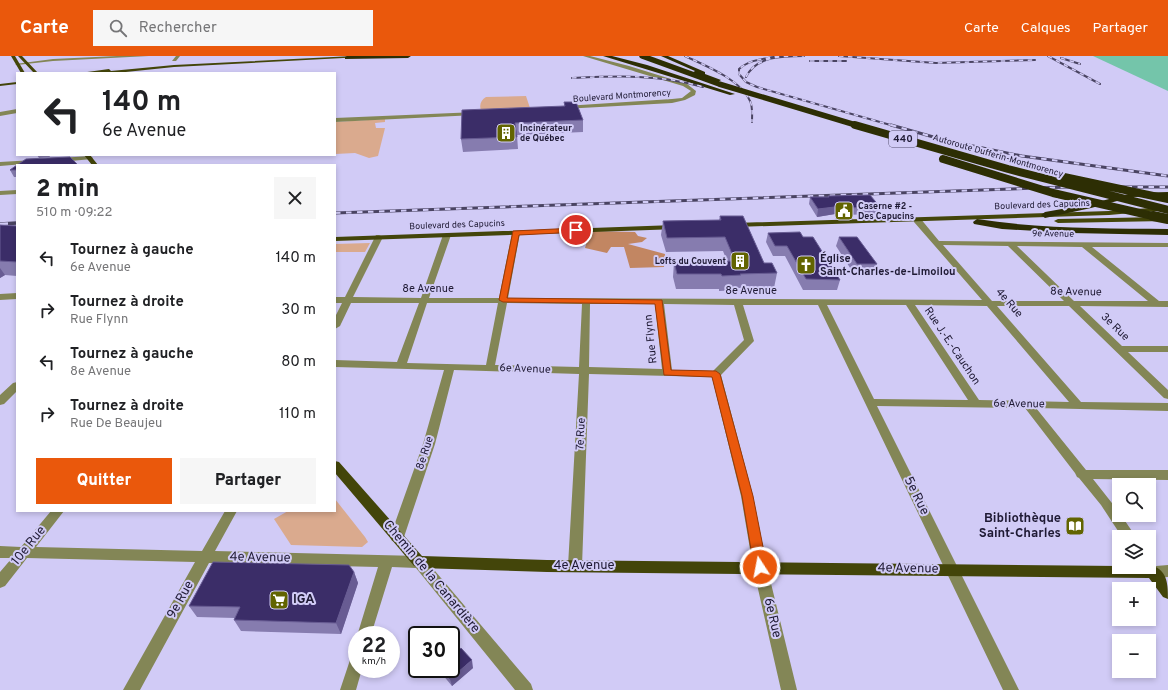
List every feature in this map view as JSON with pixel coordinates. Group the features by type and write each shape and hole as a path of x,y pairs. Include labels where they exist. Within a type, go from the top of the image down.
{"highway":[{"path":"346,57 408,56"},
{"path":"606,56 645,66 871,136 1030,182 1168,209"},
{"path":"631,56 667,71 732,94"},
{"name":"Autoroute Dufferin-Montmorency","path":"642,56 710,82 921,145 1055,183 1168,209"},
{"name":"Autoroute Dufferin-Montmorency","path":"648,56 718,80 919,141 1168,209"},
{"path":"664,56 718,80"},
{"path":"871,136 921,153"},
{"path":"919,141 1076,180 1168,200"},
{"path":"936,157 1053,192 1168,219"},
{"path":"1045,215 1091,206 1132,195 1168,194"},
{"path":"977,222 1002,226 1071,230 1164,232"}],"main road":[{"path":"13,56 22,72"},
{"path":"92,72 164,65 379,56"},
{"path":"22,57 35,72"},
{"path":"112,72 174,66 346,57"},
{"path":"0,83 16,81"},
{"name":"Boulevard des Capucins","path":"724,226 1109,213 1168,209"},
{"name":"Boulevard des Capucins","path":"916,220 933,223 1168,219"},
{"name":"Boulevard des Capucins","path":"336,239 684,227"},
{"name":"Chemin de la Canardière","path":"336,466 419,562"},
{"name":"4e Avenue","path":"419,562 575,566 951,570 1112,569"},
{"path":"1155,574 1168,593"}],"street":[{"path":"17,64 147,56"},
{"path":"174,60 178,56"},
{"name":"Boulevard Montmorency","path":"558,108 672,101 683,99 693,94 694,91 685,85 585,56"},
{"path":"0,114 16,111"},
{"path":"336,120 478,112"},
{"path":"53,160 89,157"},
{"path":"0,164 38,161"},
{"path":"0,193 16,192"},
{"name":"4e Rue","path":"916,220 990,302 1078,405"},
{"path":"490,368 516,233"},
{"path":"401,366 447,235"},
{"path":"336,324 379,238"},
{"name":"9e Avenue","path":"938,243 1168,245"},
{"name":"3e Rue","path":"1009,243 1168,396"},
{"path":"1084,244 1158,304"},
{"path":"1159,245 1168,252"},
{"path":"0,297 16,296"},
{"name":"8e Avenue","path":"336,300 1168,304"},
{"name":"7e Rue","path":"575,566 586,301"},
{"name":"Rue Flynn","path":"659,302 667,373"},
{"path":"716,374 749,341 738,302"},
{"name":"5e Rue","path":"821,302 1011,690"},
{"name":"Rue J.-E.-Cauchon","path":"908,302 976,404"},
{"path":"1120,349 1168,349"},
{"name":"6e Avenue","path":"336,364 716,374"},
{"name":"8e Rue","path":"397,537 429,444 450,367"},
{"name":"6e Rue","path":"716,374 747,496 760,567 789,690"},
{"path":"0,401 16,386"},
{"name":"6e Avenue","path":"869,402 1168,407"},
{"path":"1028,404 1081,474 1105,502 1124,530"},
{"path":"1081,474 1168,476"},
{"name":"10e Rue","path":"0,582 57,512"},
{"name":"9e Rue","path":"131,690 230,512"},
{"name":"4e Avenue","path":"0,552 419,562"},
{"path":"367,626 387,561"},
{"name":"Chemin de la Canardière","path":"419,562 525,690"},
{"name":"4e Avenue","path":"1156,570 1168,571"},
{"path":"348,690 351,678"}],"shaded area":[{"path":"1093,56 1168,56 1168,91"},
{"path":"526,96 530,108 481,110 480,108 480,104 486,97"},
{"path":"385,119 385,122 375,123 376,128 385,128 378,156 369,158 355,153 336,154 336,122"},
{"path":"590,231 635,232 638,236 647,238 642,242 628,244 665,254 664,267 630,268 624,247 611,247 607,253 585,248"},
{"path":"370,243 365,252 336,252 336,244"},
{"path":"336,500 368,542 362,547 291,545 274,519 286,512 336,512"}],"building":[{"path":"564,102 576,102 583,120 515,123 517,137 461,139 462,110 565,106"},
{"path":"70,157 77,164 18,164 26,159"},
{"path":"16,166 16,170 10,170"},
{"path":"870,195 880,207 845,208 843,206 818,209 810,197 829,197 828,196"},
{"path":"720,216 743,216 764,263 772,263 777,273 722,276 721,274 677,274 674,262 735,261 725,237 667,238 663,221 721,220"},
{"path":"0,225 16,226 16,262 0,261"},
{"path":"800,232 803,237 813,237 840,280 806,279 787,246 775,246 768,233"},
{"path":"839,237 857,237 877,264 857,264"},
{"name":"IGA","path":"213,562 349,565 354,572 336,623 234,620 240,607 189,606"},
{"path":"461,648 472,660 460,670"}],"railway":[{"path":"685,56 722,74 739,86 746,93 751,103 752,122"},
{"path":"779,56 748,63 739,69 739,74 746,82 757,87 894,126"},
{"path":"746,77 756,65 763,61 787,56 804,56"},
{"path":"839,56 936,63 1035,60"},
{"path":"1048,56 1100,84"},
{"path":"1061,58 1080,64"},
{"path":"810,61 846,61"},
{"path":"572,78 655,78 703,87"},
{"path":"891,125 944,140 1022,156 1168,176"},
{"path":"336,213 1068,187 1168,187"},
{"path":"0,224 16,223"}],"place":[{"name":"Incinérateur de Québec","path":"506,133"},
{"name":"Caserne #2 - Des Capucins","path":"844,211"},
{"name":"Lofts du Couvent","path":"740,261"},
{"name":"Église Saint-Charles-de-Limoilou","path":"806,265"},
{"name":"Bibliothèque Saint-Charles","path":"1075,526"},
{"name":"IGA","path":"279,600"}],"route":[{"path":"576,230 516,233 503,300 659,302 667,373 716,374 747,496 760,567"}]}
